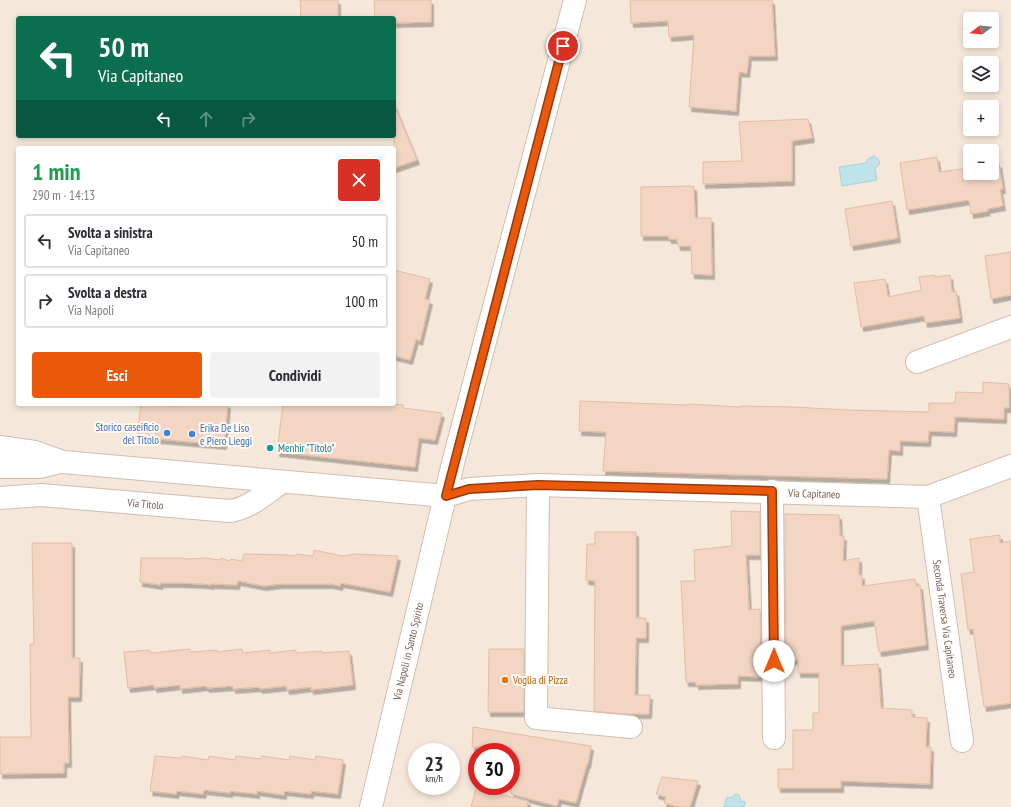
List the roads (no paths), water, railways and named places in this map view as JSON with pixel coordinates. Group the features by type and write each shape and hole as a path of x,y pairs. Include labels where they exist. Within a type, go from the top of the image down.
{"street":[{"name":"Via Napoli in Santo Spirito","path":"371,807 446,496 575,0"},
{"path":"917,362 1011,327"},
{"path":"0,446 35,452 64,462 446,496"},
{"path":"0,466 39,467 64,462"},
{"name":"Via Capitaneo","path":"446,496 469,489 538,485 928,497 1011,466"},
{"name":"Via Titolo","path":"0,498 41,495 229,511 238,510 248,506 282,482"},
{"path":"538,485 536,718 631,727"},
{"path":"772,491 774,738"},
{"name":"Seconda Traversa Via Capitaneo","path":"928,497 962,741"}],"water":[{"path":"874,156 879,160 880,164 875,168 877,180 842,186 839,167 866,163 868,159"},
{"path":"736,794 739,795 741,801 745,802 744,807 724,807 727,797 730,798"}],"place":[{"name":"Storico caseificio del Titolo","path":"167,433"},
{"name":"Erika De Liso e Piero Lieggi","path":"192,434"},
{"name":"Menhir \"Titolo\"","path":"270,448"},
{"name":"Voglia di Pizza","path":"505,680"}]}
